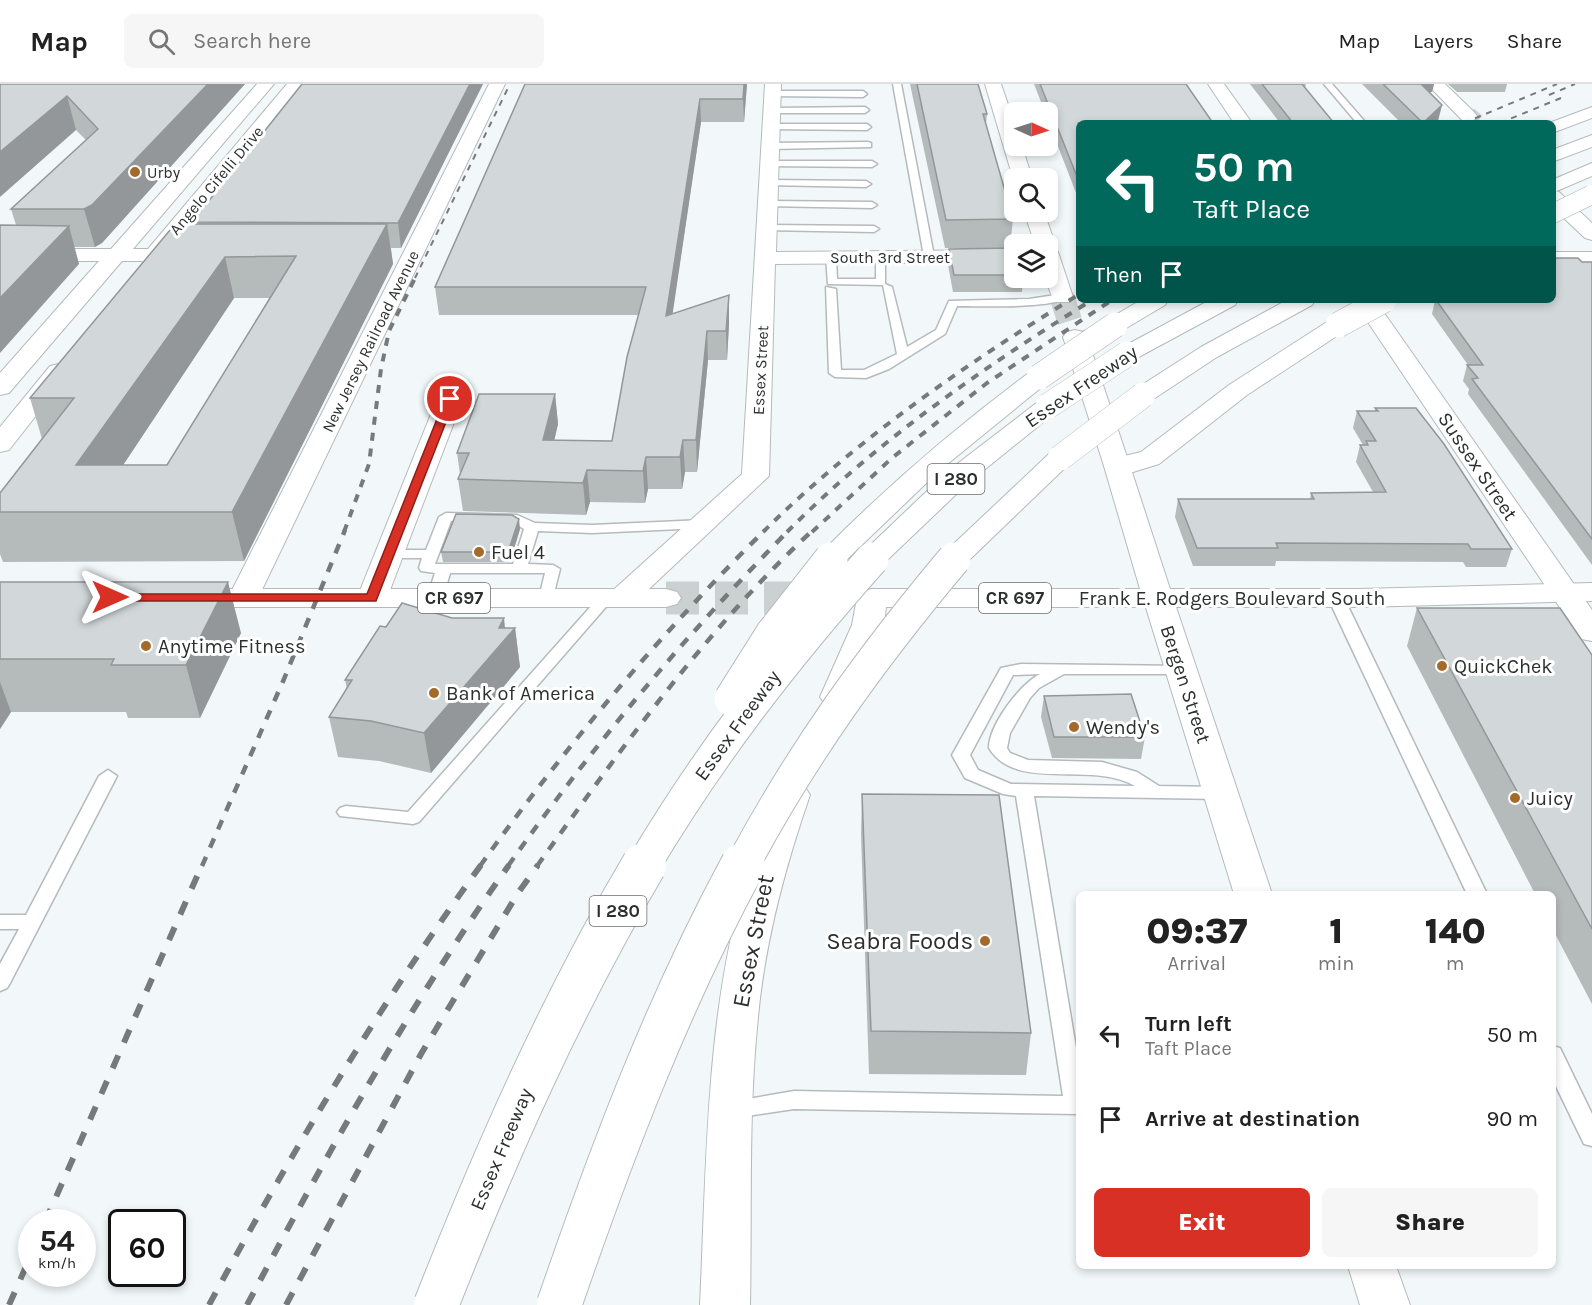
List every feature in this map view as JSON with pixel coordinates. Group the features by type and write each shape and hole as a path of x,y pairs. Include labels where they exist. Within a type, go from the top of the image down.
{"main road":[{"name":"Angelo Cifelli Drive","path":"0,388 266,84"},
{"name":"Angelo Cifelli Drive","path":"133,280 296,84"},
{"name":"New Jersey Railroad Avenue","path":"243,598 401,256 497,84"},
{"path":"993,84 1020,168"},
{"path":"1216,84 1241,120"},
{"path":"1435,84 1468,116"},
{"path":"1556,126 1592,112"},
{"name":"Essex Street","path":"614,598 703,524 755,476 770,139"},
{"path":"1556,155 1592,140"},
{"path":"1556,185 1592,170"},
{"path":"1556,212 1591,194"},
{"path":"1556,200 1592,234"},
{"path":"0,255 199,256"},
{"name":"South 3rd Street","path":"766,258 1004,256"},
{"path":"1556,258 1592,258"},
{"path":"1058,281 1062,297"},
{"path":"657,845 723,713 747,673 793,604 831,559 951,445 1038,377 1152,303"},
{"name":"Essex Freeway","path":"436,1305 539,1063 597,950 657,845 713,757 756,697 824,612 872,559 958,477 1048,406 1127,354 1221,303"},
{"name":"I 280","path":"559,1305 606,1169 660,1030 742,861 795,770 847,691 900,622 954,560 1005,508 1060,458 1143,395 1209,352 1299,303"},
{"name":"Sussex Street","path":"1366,303 1578,592 1592,632"},
{"path":"1117,466 1133,464 1156,454 1245,385 1338,325 1378,303"},
{"name":"Bergen Street","path":"1075,337 1252,891"},
{"path":"0,444 74,353"},
{"path":"372,598 450,399"},
{"name":"Frank E. Rodgers Boulevard South","path":"872,598 1336,598 1578,592"},
{"name":"CR 697","path":"162,597 666,598"},
{"name":"Essex Street","path":"725,1305 734,1055 742,983 764,878 794,791 863,641 870,618 872,598"},
{"path":"1373,1269 1385,1305"}],"lane":[{"path":"897,84 929,256"},
{"path":"1328,84 1359,120"},
{"path":"770,139 863,94"},
{"path":"770,139 865,110"},
{"path":"770,139 867,127"},
{"path":"770,139 868,145"},
{"path":"770,139 872,164"},
{"path":"770,139 866,184"},
{"path":"770,139 872,205"},
{"path":"767,228 874,229"},
{"path":"887,287 903,355"},
{"path":"830,289 835,373 866,374 903,355 941,332 953,303 1029,302 1062,297"},
{"path":"547,598 553,569 426,568 446,517 517,519 532,527 592,529 703,524"},
{"path":"519,569 521,543 532,527"},
{"path":"390,554 433,548 451,542"},
{"path":"435,598 444,569"},
{"path":"346,812 413,818 614,598"},
{"path":"1336,598 1475,891"},
{"path":"1180,669 1020,669 1007,671 961,754 971,774 1009,790 1220,793"},
{"path":"1066,669 1035,681 1024,691 998,740 998,749 1003,757 1030,767 1101,768 1136,775 1155,792"},
{"path":"0,983 108,776"},
{"path":"1024,790 1076,1099"},
{"path":"0,922 32,922"},
{"path":"1556,1062 1592,1137"},
{"path":"733,1109 794,1100 1076,1105"}],"building":[{"path":"0,84 208,84 92,205 84,209 11,209 98,129 67,96 0,152"},
{"path":"302,84 470,84 398,223 192,222"},
{"path":"525,84 744,84 743,99 700,99 666,316 729,295 726,331 707,331 696,440 683,440 680,457 646,457 643,471 587,470 583,483 458,479 469,453 457,453 479,394 555,394 543,440 612,441 627,357 646,287 435,287"},
{"path":"917,84 978,84 987,114 983,114 1004,188 1004,219 946,220"},
{"path":"1040,84 1186,84 1211,120 1076,120 1076,174 1058,129 1058,102 1047,102"},
{"path":"1262,84 1302,84 1332,120 1291,120"},
{"path":"1383,84 1421,84 1442,105 1426,120 1420,120"},
{"path":"175,224 387,224 232,512 0,512 0,493 74,398 30,398","holes":["296,256 167,465 76,465 225,257"]},
{"path":"0,225 69,226 0,298"},
{"path":"1004,248 1004,275 954,275 949,249"},
{"path":"1556,258 1578,258 1582,262 1592,262 1592,539 1472,379 1478,378 1467,365 1483,365 1438,303 1556,303"},
{"path":"1375,408 1416,408 1444,444 1512,549 1471,549 1468,544 1276,543 1278,548 1197,548 1178,499 1314,499 1311,493 1386,492 1360,445 1368,445 1366,441 1376,441 1357,411 1378,411"},
{"name":"Fuel 4","path":"456,514 512,515 519,519 508,552 441,552"},
{"path":"0,582 228,582 186,665 111,665 114,659 0,659"},
{"path":"402,603 452,618 504,618 499,628 515,628 424,733 371,721 329,717 352,680 345,680 380,626 386,627"},
{"path":"1417,608 1560,608 1592,655 1592,929"},
{"path":"1131,694 1145,737 1054,737 1044,696"},
{"path":"862,794 999,795 1031,1033 871,1031"}],"tunnel":[{"path":"1468,116 1473,120"},
{"path":"1062,297 1075,337"},
{"path":"666,598 823,598"}],"railway":[{"path":"415,278 510,84"},
{"path":"1471,120 1557,84"},
{"path":"1549,95 1575,84"},
{"path":"1507,120 1561,98"},
{"path":"344,532 369,464 381,369 389,331 416,276"},
{"path":"763,532 836,465 874,434 995,348 1076,296"},
{"path":"788,531 857,467 933,407 1011,352 1087,303"},
{"path":"812,532 892,458 987,383 1107,303"},
{"path":"202,866 284,679 345,530"},
{"path":"537,866 633,734 701,649 774,568 813,530"},
{"path":"508,866 641,692 788,531"},
{"path":"480,866 580,734 615,692 651,650 763,532"},
{"path":"51,1209 202,865"},
{"path":"209,1305 338,1080 407,971 481,865"},
{"path":"247,1305 371,1080 438,971 509,865"},
{"path":"286,1305 421,1054 518,893 538,865"},
{"path":"9,1305 18,1285"}],"place":[{"name":"Urby","path":"135,172"},
{"name":"Fuel 4","path":"479,552"},
{"name":"Anytime Fitness","path":"146,646"},
{"name":"QuickChek","path":"1442,666"},
{"name":"Bank of America","path":"434,693"},
{"name":"Wendy's","path":"1074,727"},
{"name":"Juicy","path":"1515,798"},
{"name":"Seabra Foods","path":"985,941"}],"route":[{"path":"110,597 372,598 450,399"}]}
